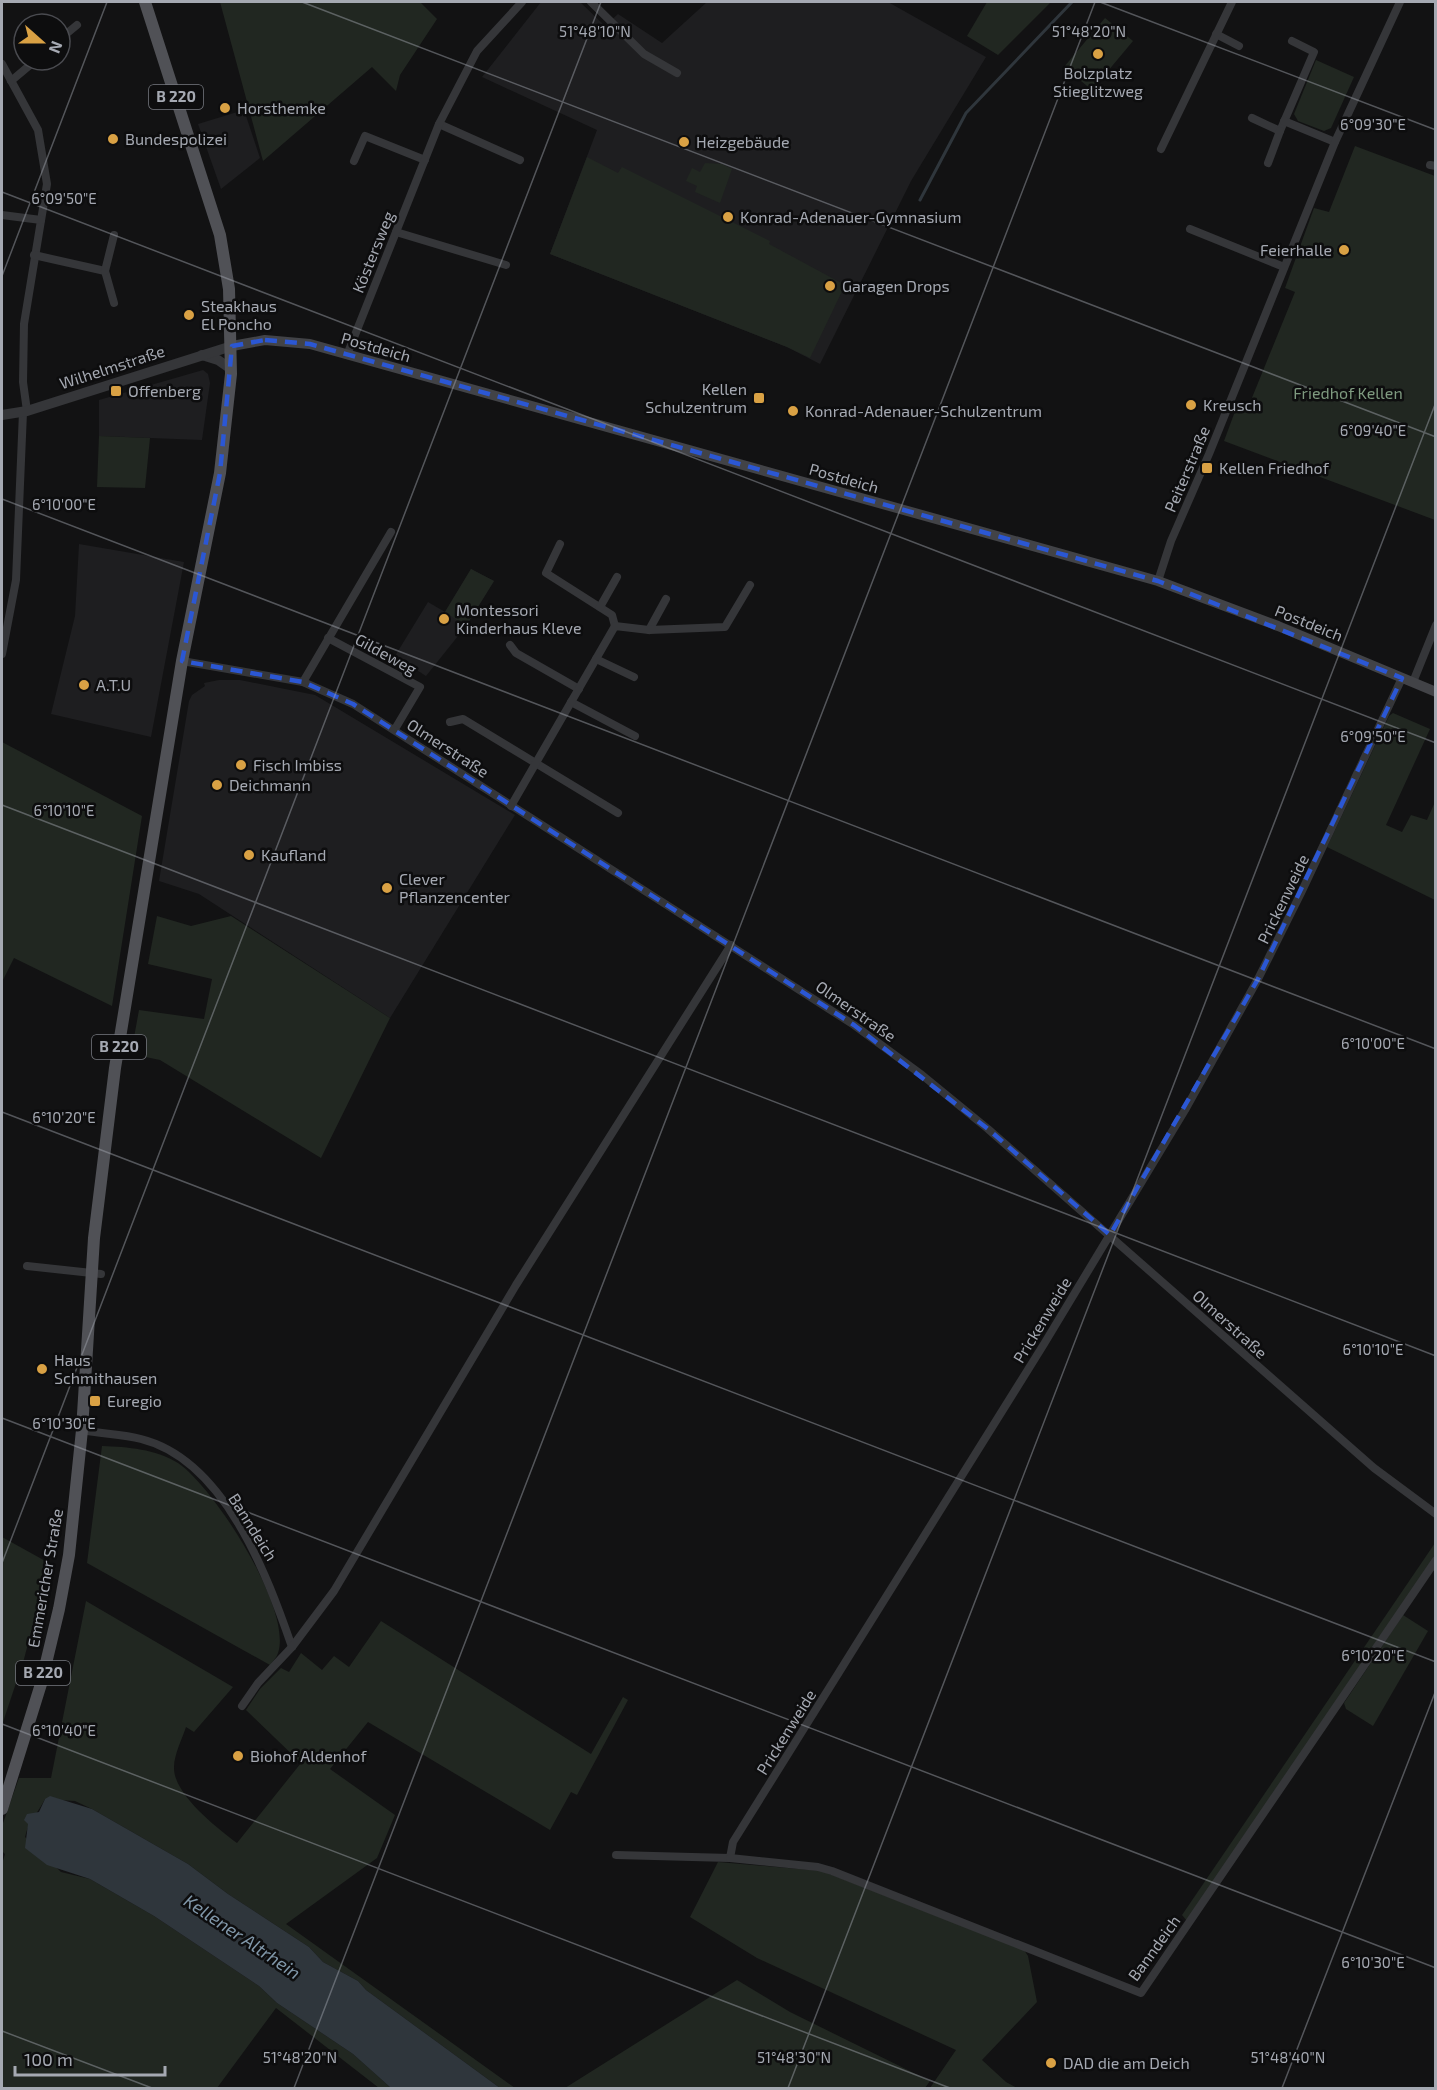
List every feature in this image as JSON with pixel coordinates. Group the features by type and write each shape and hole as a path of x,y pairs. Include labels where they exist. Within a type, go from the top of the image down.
{"main road":[{"name":"B 220","path":"82,1430 96,1274 98,1194 115,1068 183,661 219,472 231,369 229,289 220,235 145,2"},
{"name":"Postdeich","path":"232,346 285,340 347,355 1158,581 1278,626 1436,692"},
{"name":"Emmericher Straße","path":"2,1809 30,1724 59,1609 76,1491 82,1430"}],"street":[{"name":"Köstersweg","path":"347,355 439,124 477,51 522,2"},
{"path":"591,2 644,54 677,73"},
{"path":"1161,149 1232,2"},
{"name":"Peiterstraße","path":"1158,581 1171,541 1209,454 1335,142 1400,2"},
{"path":"72,29 77,25"},
{"path":"1216,34 1239,46"},
{"path":"1268,163 1314,52 1292,41"},
{"path":"2,64 38,130 47,184 24,324 25,411 16,580 2,654"},
{"path":"11,81 22,72"},
{"path":"1252,118 1280,131"},
{"path":"1284,121 1335,142"},
{"path":"439,124 520,160"},
{"path":"354,161 365,136 425,160"},
{"path":"2,215 41,220"},
{"path":"1190,229 1284,267"},
{"path":"396,232 506,265"},
{"path":"114,235 105,271 114,303"},
{"path":"34,255 105,271"},
{"name":"Wilhelmstraße","path":"2,415 25,411 232,346"},
{"path":"202,355 218,360 231,369"},
{"name":"Gildeweg","path":"303,682 391,532"},
{"path":"511,806 615,626 612,615 546,573 560,544"},
{"path":"600,607 618,577"},
{"path":"615,626 649,630 725,627 750,585"},
{"path":"649,630 666,599"},
{"name":"Prickenweide","path":"730,1858 733,1842 1110,1235 1185,1110 1258,979 1436,625"},
{"name":"Gildeweg","path":"328,638 420,687 395,729"},
{"path":"510,645 516,653 579,689"},
{"path":"596,658 634,677"},
{"name":"Olmerstraße","path":"183,661 303,682 353,704 854,1025 922,1075 1110,1235 1374,1468 1436,1514"},
{"path":"571,702 635,736"},
{"path":"450,722 463,718 528,756 535,765 618,813"},
{"path":"242,1706 258,1683 292,1647 334,1591 516,1285 731,945"},
{"path":"27,1266 96,1274"},
{"name":"Banndeich","path":"82,1430 142,1439 174,1454 203,1476 240,1527 268,1578 292,1647"},
{"name":"Banndeich","path":"730,1858 818,1867 832,1871 1141,1993 1436,1560"},
{"path":"616,1855 730,1858"}],"highlighted area":[{"path":"265,340 310,344 1158,581 1402,678 1258,979 1110,1235 988,1129 854,1025 353,704 303,682 182,661 220,473 232,346"}],"shaded area":[{"name":"Konrad-Adenauer-Gymnasium","path":"541,2 580,2 605,26 618,14 662,43 707,2 888,2 986,57 911,181 820,364 787,347 550,254 597,130 482,77"},
{"path":"244,110 260,158 221,189 198,124"},
{"path":"203,370 208,374 210,383 202,440 99,436 99,400"},
{"path":"79,544 184,562 151,737 51,714 75,616"},
{"name":"Montessori Kinderhaus Kleve","path":"471,569 494,581 466,626 426,676 395,656 428,602 445,612"},
{"path":"240,680 315,695 515,815 390,1018 199,894 159,881 189,701 192,695 205,686 204,683"}],"green space":[{"path":"220,2 420,2 437,19 400,75 396,91 372,67 263,161"},
{"path":"987,2 1051,2 998,55 967,36"},
{"name":"Bolzplatz Stieglitzweg","path":"1105,18 1133,41 1092,90 1064,67"},
{"path":"1316,60 1354,77 1331,128 1324,131 1298,121 1294,114"},
{"name":"Friedhof Kellen","path":"1355,146 1435,176 1435,520 1224,441 1237,406 1247,410 1295,292 1285,288 1314,208 1329,212"},
{"path":"587,157 618,173 622,167 770,241 769,244 845,285 810,358 550,254"},
{"path":"705,163 722,164 732,169 720,203 695,192 697,186 686,181 692,168 700,172"},
{"path":"99,436 150,438 145,488 97,487"},
{"path":"471,569 494,581 466,626 445,612"},
{"path":"1393,713 1430,729 1386,825 1402,832 1411,815 1427,820 1435,802 1435,900 1327,847 1389,716"},
{"path":"2,742 142,816 112,1006 14,958 2,982"},
{"path":"157,916 191,926 231,916 390,1018 321,1158 160,1060 131,1054 139,1010 204,1019 212,979 148,964"},
{"path":"102,1446 141,1450 169,1458 193,1476 211,1497 247,1551 274,1609 279,1633 278,1653 270,1665 87,1563"},
{"path":"2,1537 49,1563 24,1659 2,1725"},
{"path":"1435,1543 1435,1555 1428,1567 1187,1921 1182,1915"},
{"path":"86,1601 233,1687 194,1732 186,1727 174,1767 176,1777 188,1799 237,1843 301,1763 246,1710 260,1689 281,1668 289,1672 301,1653 322,1670 334,1656 349,1667 381,1621 591,1754 623,1697 628,1700 577,1795 571,1792 550,1830 368,1722 330,1769 395,1815 377,1858 286,1924 515,2088 500,2088 366,1990 358,1981 323,1962 309,1947 228,1894 188,1864 75,1801 45,1799 31,1821 25,1837 61,1872 90,1879 154,1916 259,1986 277,2003 353,2054 391,2088 379,2088 276,2008 217,2088 2,2088 2,1864 5,1854 2,1851 2,1826 19,1778 51,1778"},
{"path":"1403,1615 1428,1631 1373,1726 1346,1709 1344,1703"},
{"path":"718,1862 822,1871 1024,1950 1028,1956 1037,2002 982,2060 1006,2082 1017,2088 930,2088 956,2050 757,1958 690,1917"},
{"path":"737,1980 790,2012 930,2081 925,2088 565,2088"}],"water":[{"name":"Kellener Altrhein","path":"50,1796 92,1809 188,1864 228,1894 309,1947 323,1962 358,1981 366,1990 500,2088 391,2088 353,2054 277,2003 259,1986 154,1916 90,1879 47,1865 25,1848 28,1824 24,1820 27,1814 39,1812 45,1799"}],"waterway":[{"path":"920,200 966,113 1072,2"}],"place":[{"name":"Bolzplatz Stieglitzweg","path":"1098,54"},
{"name":"Horsthemke","path":"225,108"},
{"name":"Bundespolizei","path":"113,139"},
{"name":"Heizgebäude","path":"684,142"},
{"name":"Konrad-Adenauer-Gymnasium","path":"728,217"},
{"name":"Feierhalle","path":"1344,250"},
{"name":"Garagen Drops","path":"830,286"},
{"name":"Steakhaus El Poncho","path":"189,315"},
{"name":"Offenberg","path":"116,391"},
{"name":"Kellen Schulzentrum","path":"759,398"},
{"name":"Kreusch","path":"1191,405"},
{"name":"Konrad-Adenauer-Schulzentrum","path":"793,411"},
{"name":"Kellen Friedhof","path":"1207,468"},
{"name":"Montessori Kinderhaus Kleve","path":"444,619"},
{"name":"A.T.U","path":"84,685"},
{"name":"Fisch Imbiss","path":"241,765"},
{"name":"Deichmann","path":"217,785"},
{"name":"Kaufland","path":"249,855"},
{"name":"Clever Pflanzencenter","path":"387,888"},
{"name":"Haus Schmithausen","path":"42,1369"},
{"name":"Euregio","path":"95,1401"},
{"name":"Biohof Aldenhof","path":"238,1756"},
{"name":"DAD die am Deich","path":"1051,2063"}]}
